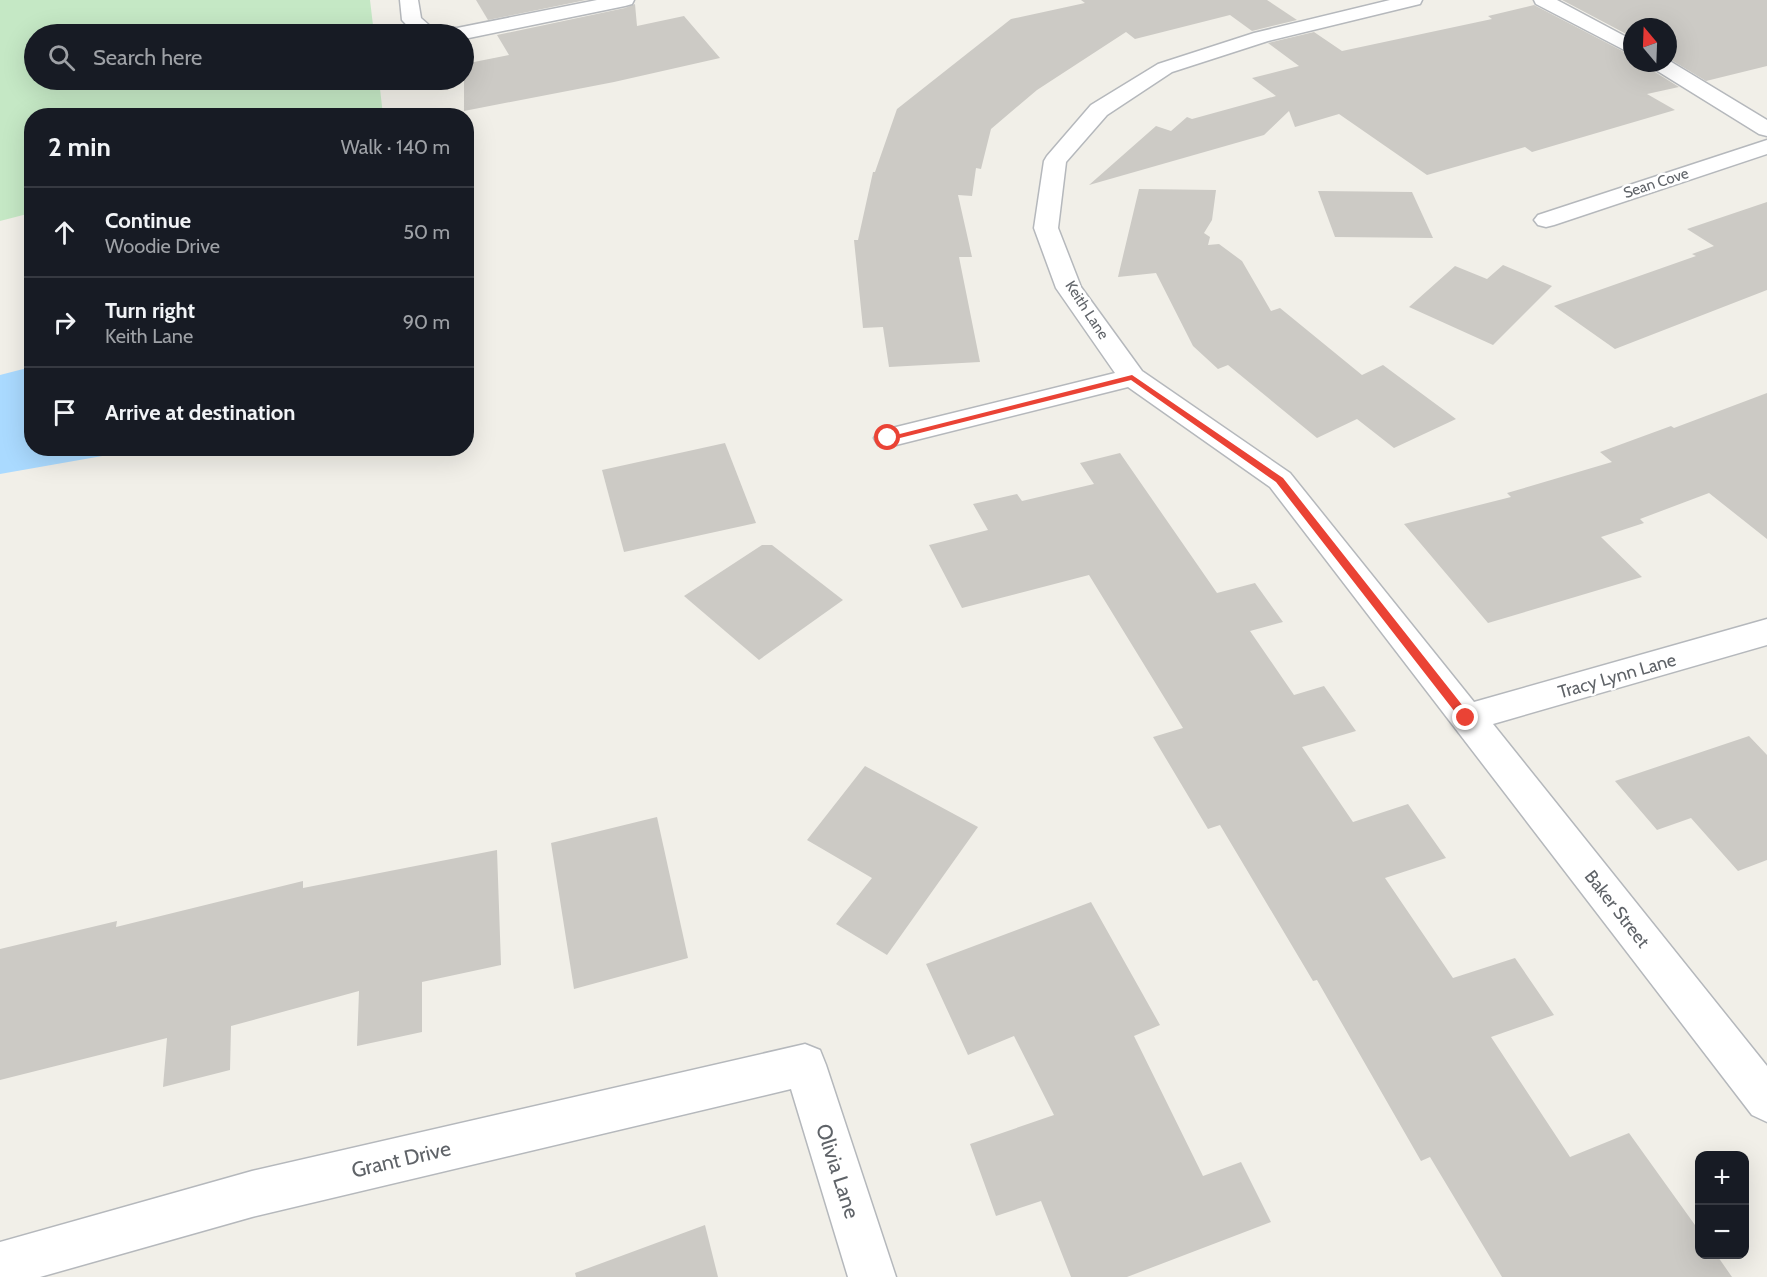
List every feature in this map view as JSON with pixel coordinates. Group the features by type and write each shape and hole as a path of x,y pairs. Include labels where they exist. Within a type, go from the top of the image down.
{"street":[{"path":"409,0 412,20 416,24"},
{"path":"474,31 625,0"},
{"name":"Keith Lane","path":"1413,0 1261,37 1165,68 1099,111 1054,161 1046,228 1069,288 1132,377 1280,480 1466,718"},
{"path":"1543,0 1623,43"},
{"path":"1673,72 1767,129"},
{"name":"Sean Cove","path":"1546,220 1767,147"},
{"path":"888,438 1132,377"},
{"name":"Tracy Lynn Lane","path":"1466,718 1767,632"},
{"name":"Baker Street","path":"1466,718 1767,1100"},
{"name":"Grant Drive","path":"0,1265 252,1194 805,1065"},
{"name":"Olivia Lane","path":"805,1065 872,1277"}],"green space":[{"path":"0,0 370,0 373,24 24,24 24,90 380,90 382,108 24,108 24,215 0,221"}],"water":[{"path":"24,369 24,456 102,456 0,474 0,375"}],"building":[{"path":"476,0 586,0 488,20"},
{"path":"1081,0 1267,0 1297,20 1252,31 1230,15 1135,39 1126,32 1037,90 991,129 981,169 976,168 972,196 958,195 972,257 959,257 980,362 889,367 883,327 863,328 854,240 858,240 873,172 875,172 897,109 1011,19 1085,3"},
{"path":"1562,0 1767,0 1767,66 1706,81 1677,63 1677,18 1623,18 1623,32"},
{"path":"635,4 637,26 684,16 720,58 614,82 474,109 464,108 464,90 474,90 474,62 509,55 497,35"},
{"path":"1534,5 1623,51 1623,72 1655,72 1679,87 1647,94 1675,110 1532,152 1525,147 1427,175 1339,114 1295,127 1289,111 1264,135 1089,185 1156,126 1171,131 1187,117 1192,119 1276,96 1252,78 1299,66 1268,43 1314,32 1342,51 1492,19 1488,16"},
{"path":"1139,189 1216,190 1212,220 1204,233 1210,237 1208,245 1219,244 1242,261 1271,311 1280,308 1362,375 1383,365 1456,419 1394,448 1357,419 1317,438 1228,365 1218,369 1193,346 1156,273 1118,277"},
{"path":"1318,191 1412,192 1433,238 1335,237"},
{"path":"1767,202 1767,290 1615,349 1554,306 1696,256 1692,254 1714,246 1687,229"},
{"path":"1503,265 1552,286 1493,345 1409,307 1455,266 1487,279"},
{"path":"1767,393 1767,539 1709,493 1640,519 1644,523 1601,537 1642,577 1488,623 1404,524 1511,497 1507,493 1612,462 1600,452 1671,426 1674,428"},
{"path":"725,443 756,523 624,552 602,470"},
{"path":"1120,453 1217,593 1255,583 1283,622 1250,631 1294,695 1324,686 1356,731 1302,747 1353,822 1408,804 1446,858 1385,878 1453,978 1515,958 1554,1015 1491,1037 1570,1157 1629,1133 1695,1225 1695,1259 1719,1259 1732,1277 1502,1277 1430,1157 1421,1161 1317,980 1313,981 1220,825 1208,829 1153,737 1183,728 1089,575 962,608 929,545 988,530 973,504 1017,494 1022,501 1094,484 1080,463"},
{"path":"762,545 772,545 843,600 759,660 684,596"},
{"path":"1749,736 1767,755 1767,860 1738,871 1691,818 1657,830 1615,781"},
{"path":"865,766 978,827 887,955 836,924 872,878 807,840"},
{"path":"657,817 688,958 574,989 551,843"},
{"path":"497,850 501,965 422,982 422,1032 357,1046 359,991 231,1026 230,1070 163,1087 167,1038 0,1080 0,949 117,921 116,927 303,881 303,888"},
{"path":"1091,902 1160,1025 1134,1036 1203,1176 1241,1162 1271,1222 1127,1277 1071,1277 1041,1201 996,1216 970,1144 1054,1115 1014,1036 968,1055 926,964"},
{"path":"705,1225 718,1277 576,1277 575,1273"}],"route":[{"path":"888,438 1132,377 1280,480 1466,718"}]}
